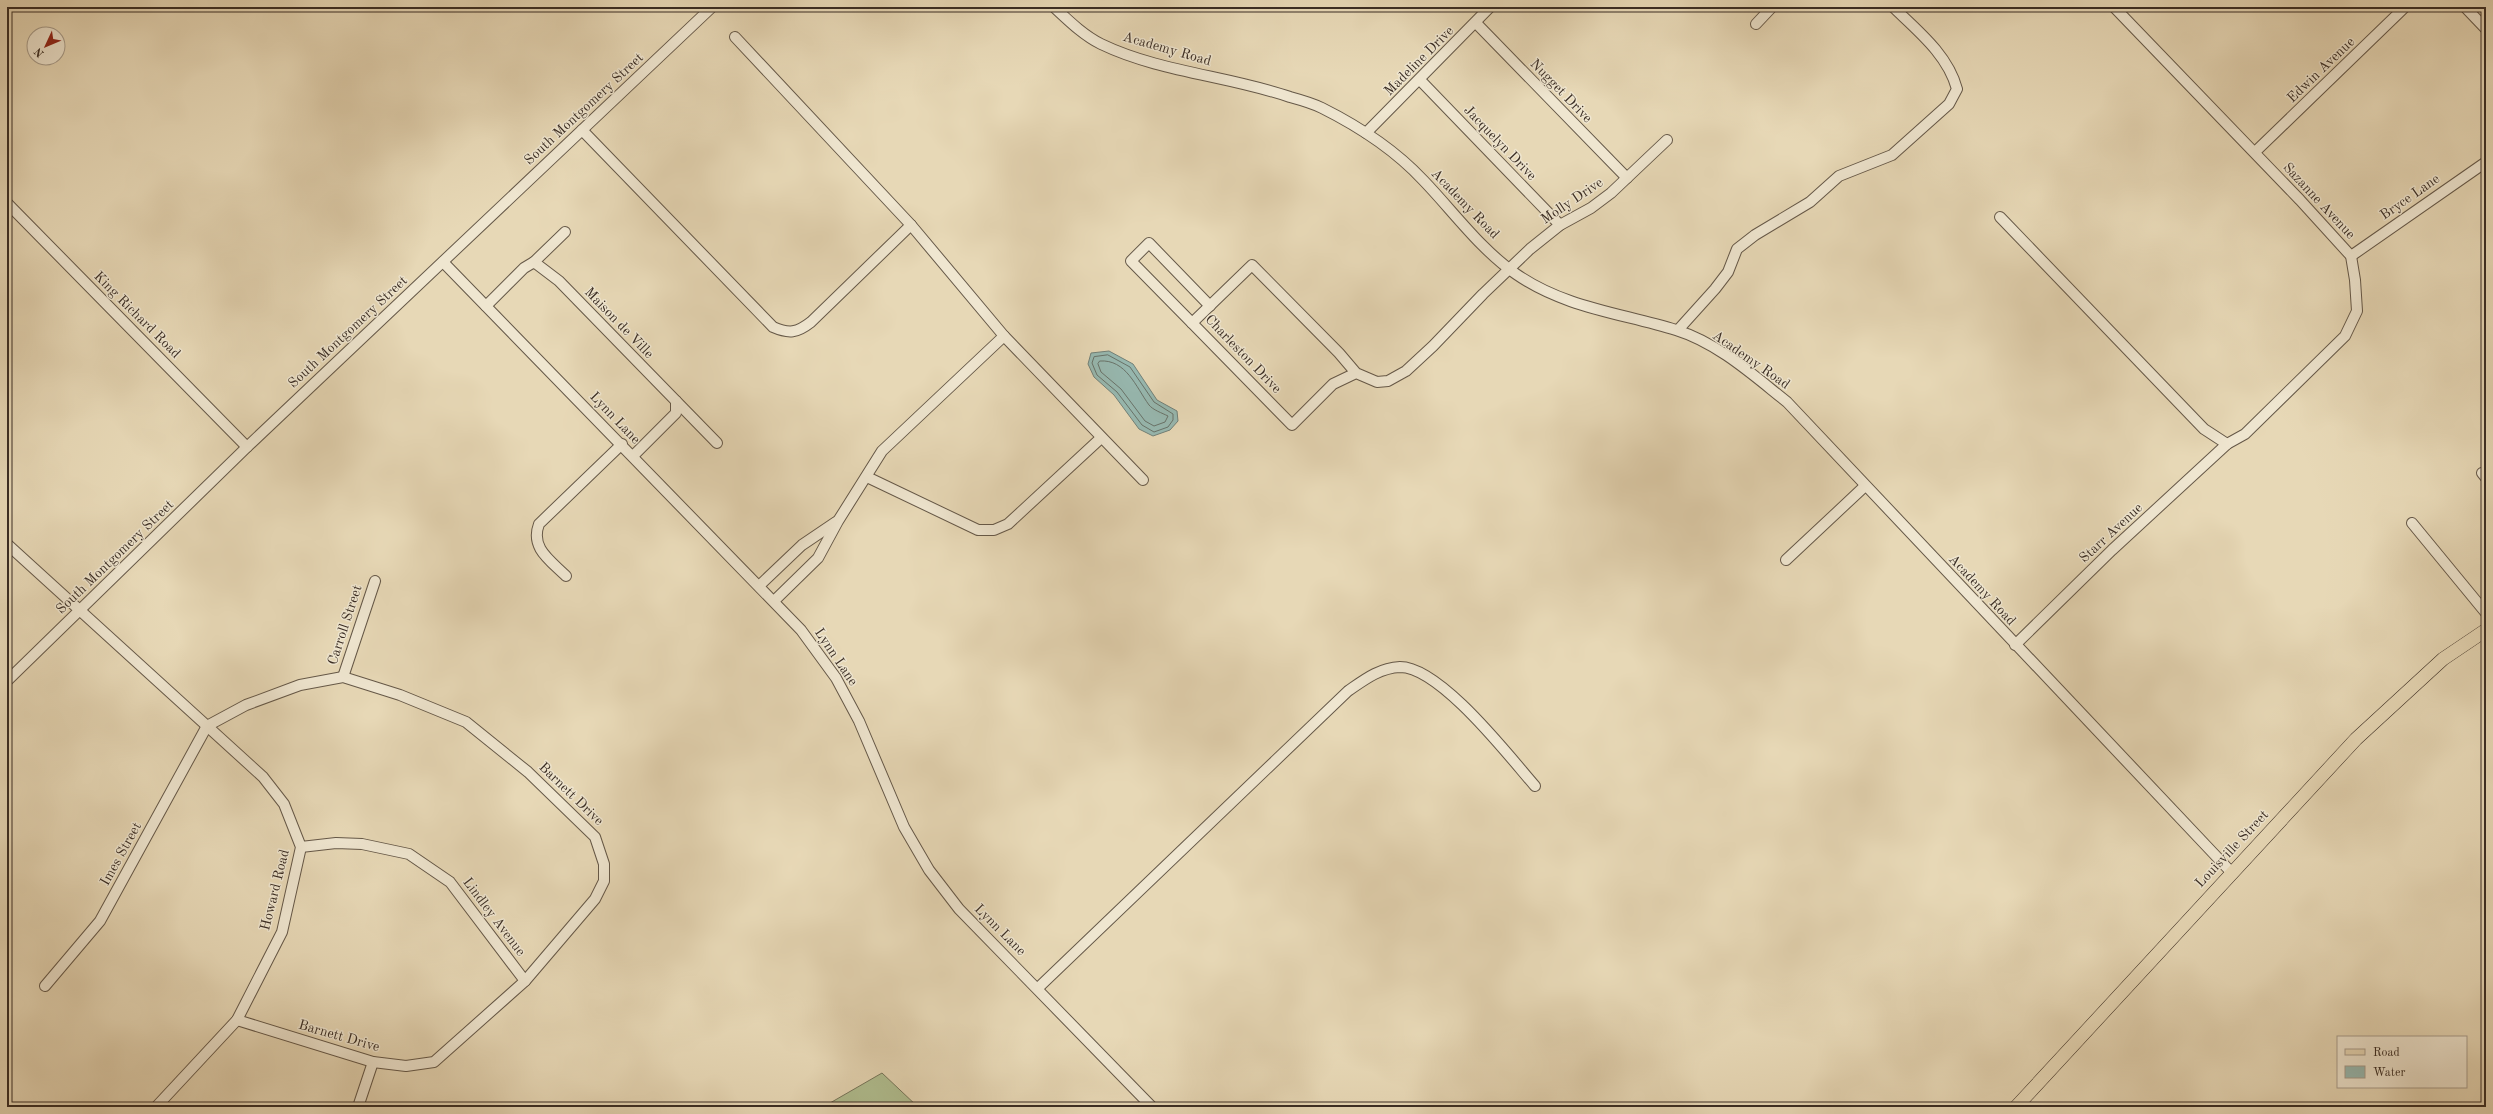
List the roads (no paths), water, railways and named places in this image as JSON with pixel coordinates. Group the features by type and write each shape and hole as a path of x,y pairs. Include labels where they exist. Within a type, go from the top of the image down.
{"main road":[{"name":"Louisville Street","path":"2016,1107 2356,739 2443,659 2486,630"}],"street":[{"name":"South Montgomery Street","path":"7,681 247,447 712,7"},
{"name":"Academy Road","path":"1054,7 1073,25 1100,44 1140,59 1272,91 1321,107 1366,133 1421,178 1477,238 1510,268 1556,296 1600,312 1678,330 1713,347 1787,402 2232,873"},
{"name":"Madeline Drive","path":"1366,133 1420,80 1490,7"},
{"path":"1756,24 1772,7"},
{"path":"1678,330 1716,290 1728,272 1737,249 1761,231 1810,202 1839,176 1892,155 1949,104 1957,89 1951,71 1933,47 1893,7"},
{"name":"Sazanne Avenue","path":"2114,7 2254,152 2351,256 2356,280 2357,311 2345,336 2245,434 2227,444"},
{"name":"Edwin Avenue","path":"2254,152 2405,7"},
{"path":"2464,7 2486,29"},
{"name":"Nugget Drive","path":"1476,23 1627,178"},
{"path":"735,37 911,225 1004,336 1143,480"},
{"name":"Jacquelyn Drive","path":"1420,80 1560,225"},
{"path":"582,130 773,326 785,332 798,332 811,322 911,225"},
{"name":"Molly Drive","path":"1510,268 1560,225 1591,208 1627,178 1667,140"},
{"name":"Bryce Lane","path":"2351,256 2486,162"},
{"name":"King Richard Road","path":"7,203 247,447"},
{"path":"2000,217 2204,429 2227,444"},
{"path":"486,306 524,268 534,262 565,232"},
{"path":"1192,323 1131,261 1149,243 1210,306"},
{"name":"Lynn Lane","path":"443,262 760,585 801,630 836,678 859,721 904,827 929,870 959,908 1152,1107"},
{"name":"Maison de Ville","path":"534,262 559,281 717,443"},
{"name":"Charleston Drive","path":"1356,373 1333,384 1292,426 1192,323 1252,265 1339,353 1356,373 1377,382 1388,381 1406,371 1510,268"},
{"path":"774,601 818,558 838,521 867,478 882,451 1004,336"},
{"path":"633,456 676,413 676,401"},
{"path":"867,478 978,530 994,530 1008,524 1101,438"},
{"path":"566,576 537,546 536,532 539,524 622,444"},
{"name":"Starr Avenue","path":"2015,645 2112,550 2227,444"},
{"path":"1786,560 1865,486"},
{"path":"760,585 802,545 838,521"},
{"path":"2412,523 2486,613"},
{"name":"Howard Road","path":"7,544 263,777 284,804 301,847 282,932 237,1020 156,1107"},
{"name":"Carroll Street","path":"343,678 374,581"},
{"path":"1038,988 1348,691 1380,671 1400,667 1416,670 1436,682 1457,700 1535,786"},
{"name":"Barnett Drive","path":"207,726 246,705 300,685 343,678 400,695 466,722 528,772 595,837 604,864 604,881 595,900 525,981 434,1062 406,1066 373,1062 237,1020"},
{"name":"Imes Street","path":"46,986 100,921 207,726"},
{"name":"Lindley Avenue","path":"301,847 336,843 362,844 409,854 450,882 525,981"},
{"path":"358,1107 373,1062"}],"water":[{"path":"1109,351 1133,364 1157,400 1177,411 1178,421 1170,430 1153,436 1139,429 1114,395 1094,377 1088,364 1091,353"}]}
